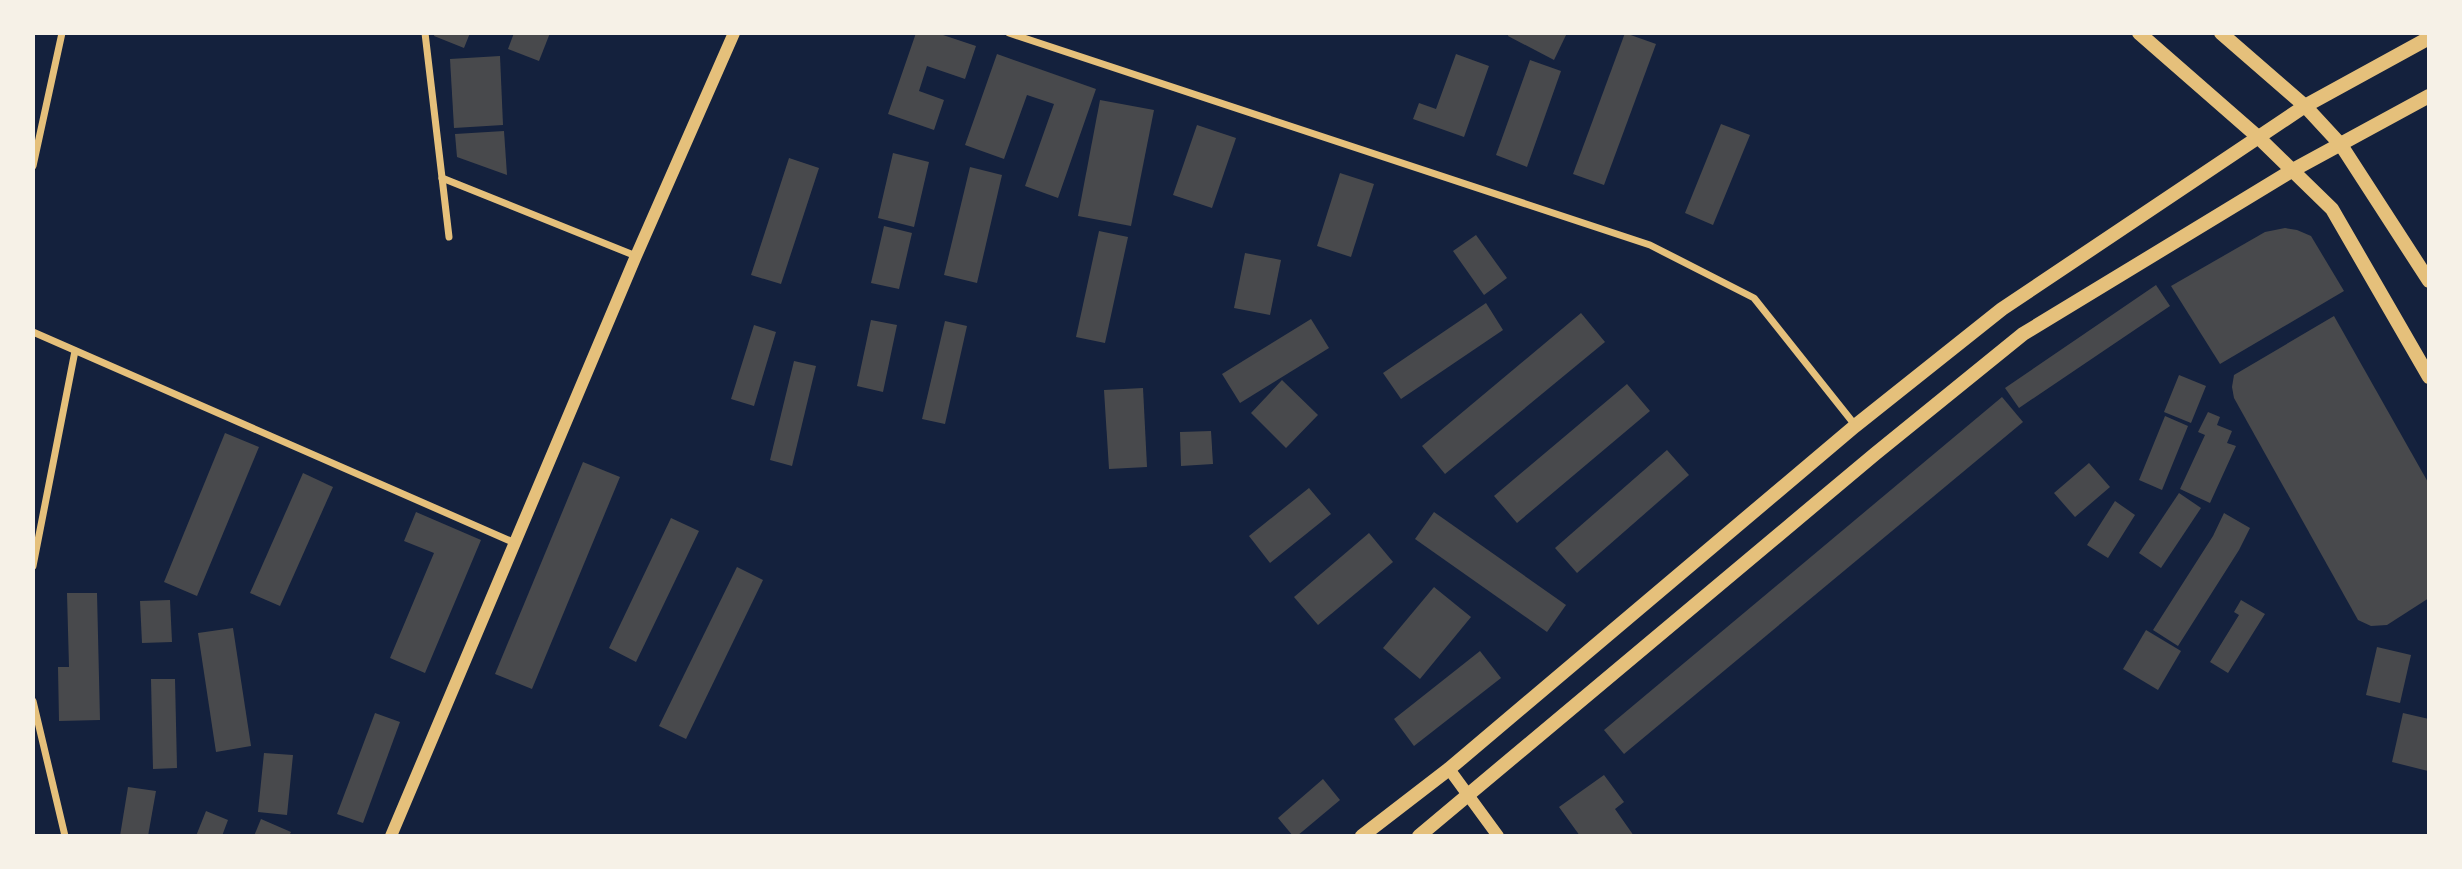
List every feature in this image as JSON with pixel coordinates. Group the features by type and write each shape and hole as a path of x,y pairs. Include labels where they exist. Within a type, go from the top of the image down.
{"main road":[{"path":"2139,33 2258,137 2332,209 2429,377"},
{"path":"2221,33 2305,106 2342,145 2429,281"},
{"path":"1362,836 1449,769 1855,426 2002,309 2305,106 2429,38"},
{"path":"1419,836 1875,454 2023,334 2293,170 2429,96"}],"street":[{"path":"33,166 62,33"},
{"path":"425,33 449,237"},
{"path":"391,836 636,256 734,33"},
{"path":"1009,33 1650,245 1754,298 1855,426"},
{"path":"442,178 636,256"},
{"path":"33,332 515,543"},
{"path":"33,566 75,351"},
{"path":"33,701 65,836"},
{"path":"1449,769 1498,836"}],"building":[{"path":"435,33 470,33 464,48 434,36"},
{"path":"514,33 550,33 539,61 508,49"},
{"path":"916,33 937,33 976,46 965,79 927,66 919,91 944,100 934,130 888,114"},
{"path":"1509,33 1567,33 1554,60 1508,36"},
{"path":"1625,33 1656,44 1604,185 1573,174"},
{"path":"997,54 1096,89 1058,198 1025,186 1054,104 1027,95 1004,159 965,145"},
{"path":"1456,54 1489,66 1464,137 1413,119 1419,103 1436,109"},
{"path":"500,56 503,125 454,128 450,59"},
{"path":"1530,60 1561,71 1527,167 1496,155"},
{"path":"1100,100 1154,110 1131,226 1078,216"},
{"path":"1721,124 1750,135 1713,225 1685,213"},
{"path":"1197,125 1236,138 1212,208 1173,195"},
{"path":"504,131 507,175 457,157 455,134"},
{"path":"893,153 929,162 914,227 878,218"},
{"path":"789,158 819,168 781,284 751,275"},
{"path":"970,167 1002,175 977,283 944,275"},
{"path":"1340,173 1374,184 1351,257 1317,246"},
{"path":"884,226 912,233 899,289 871,283"},
{"path":"2285,228 2311,236 2344,291 2220,364 2171,286 2265,232"},
{"path":"1099,231 1128,237 1105,343 1076,337"},
{"path":"1476,235 1507,278 1484,295 1453,251"},
{"path":"1245,253 1281,260 1270,315 1234,308"},
{"path":"2156,285 2170,306 2019,408 2005,388"},
{"path":"1486,303 1503,330 1401,399 1383,373"},
{"path":"1581,313 1605,342 1445,474 1422,446"},
{"path":"2334,316 2429,484 2429,598 2387,625 2371,626 2358,620 2234,398 2232,387 2234,375"},
{"path":"1311,319 1329,348 1240,403 1222,374"},
{"path":"871,320 897,325 883,392 857,386"},
{"path":"945,321 967,326 945,424 922,419"},
{"path":"754,325 776,332 754,406 731,399"},
{"path":"794,361 816,366 792,466 770,460"},
{"path":"2179,375 2206,386 2191,423 2164,412"},
{"path":"1282,380 1318,415 1286,448 1251,413"},
{"path":"1627,384 1650,411 1517,523 1494,496"},
{"path":"1143,388 1147,467 1109,469 1104,390"},
{"path":"2002,397 2023,422 1624,754 1604,730"},
{"path":"2208,412 2220,417 2217,425 2232,431 2227,443 2236,446 2210,503 2180,489 2205,435 2198,432"},
{"path":"2165,416 2188,426 2162,490 2139,480"},
{"path":"1211,431 1213,464 1181,466 1180,432"},
{"path":"225,433 259,447 197,596 164,582"},
{"path":"1667,450 1689,475 1577,573 1555,548"},
{"path":"583,462 620,477 532,689 495,674"},
{"path":"2089,463 2110,487 2075,517 2054,493"},
{"path":"303,473 333,487 280,606 250,593"},
{"path":"1309,488 1331,514 1270,563 1249,536"},
{"path":"2179,493 2201,508 2161,568 2139,553"},
{"path":"2115,501 2135,515 2108,558 2087,545"},
{"path":"416,512 481,540 425,673 390,658 434,553 404,541"},
{"path":"1434,512 1566,605 1547,632 1415,539"},
{"path":"2224,513 2250,528 2178,646 2153,630 2213,536"},
{"path":"671,518 699,531 636,662 609,648"},
{"path":"1369,533 1393,562 1318,625 1294,597"},
{"path":"737,567 763,580 686,739 659,726"},
{"path":"1434,587 1471,617 1420,679 1383,648"},
{"path":"67,593 97,593 100,720 59,721 58,667 69,667"},
{"path":"170,600 172,642 142,643 140,601"},
{"path":"2241,600 2265,614 2228,673 2210,662 2239,615 2234,612"},
{"path":"233,628 251,746 216,752 198,633"},
{"path":"2146,630 2181,651 2158,690 2123,669"},
{"path":"2377,647 2411,655 2400,703 2366,695"},
{"path":"1480,651 1501,678 1414,746 1394,719"},
{"path":"151,679 175,679 177,768 153,769"},
{"path":"375,713 400,722 363,823 337,814"},
{"path":"2403,713 2429,719 2428,771 2392,762"},
{"path":"264,753 293,755 287,815 258,812"},
{"path":"1604,775 1624,802 1615,809 1634,836 1580,836 1559,807"},
{"path":"1323,779 1340,800 1297,836 1293,836 1278,818"},
{"path":"128,787 156,791 148,836 120,836"},
{"path":"206,811 228,820 222,836 196,836"},
{"path":"261,819 291,832 289,836 254,836"}]}
